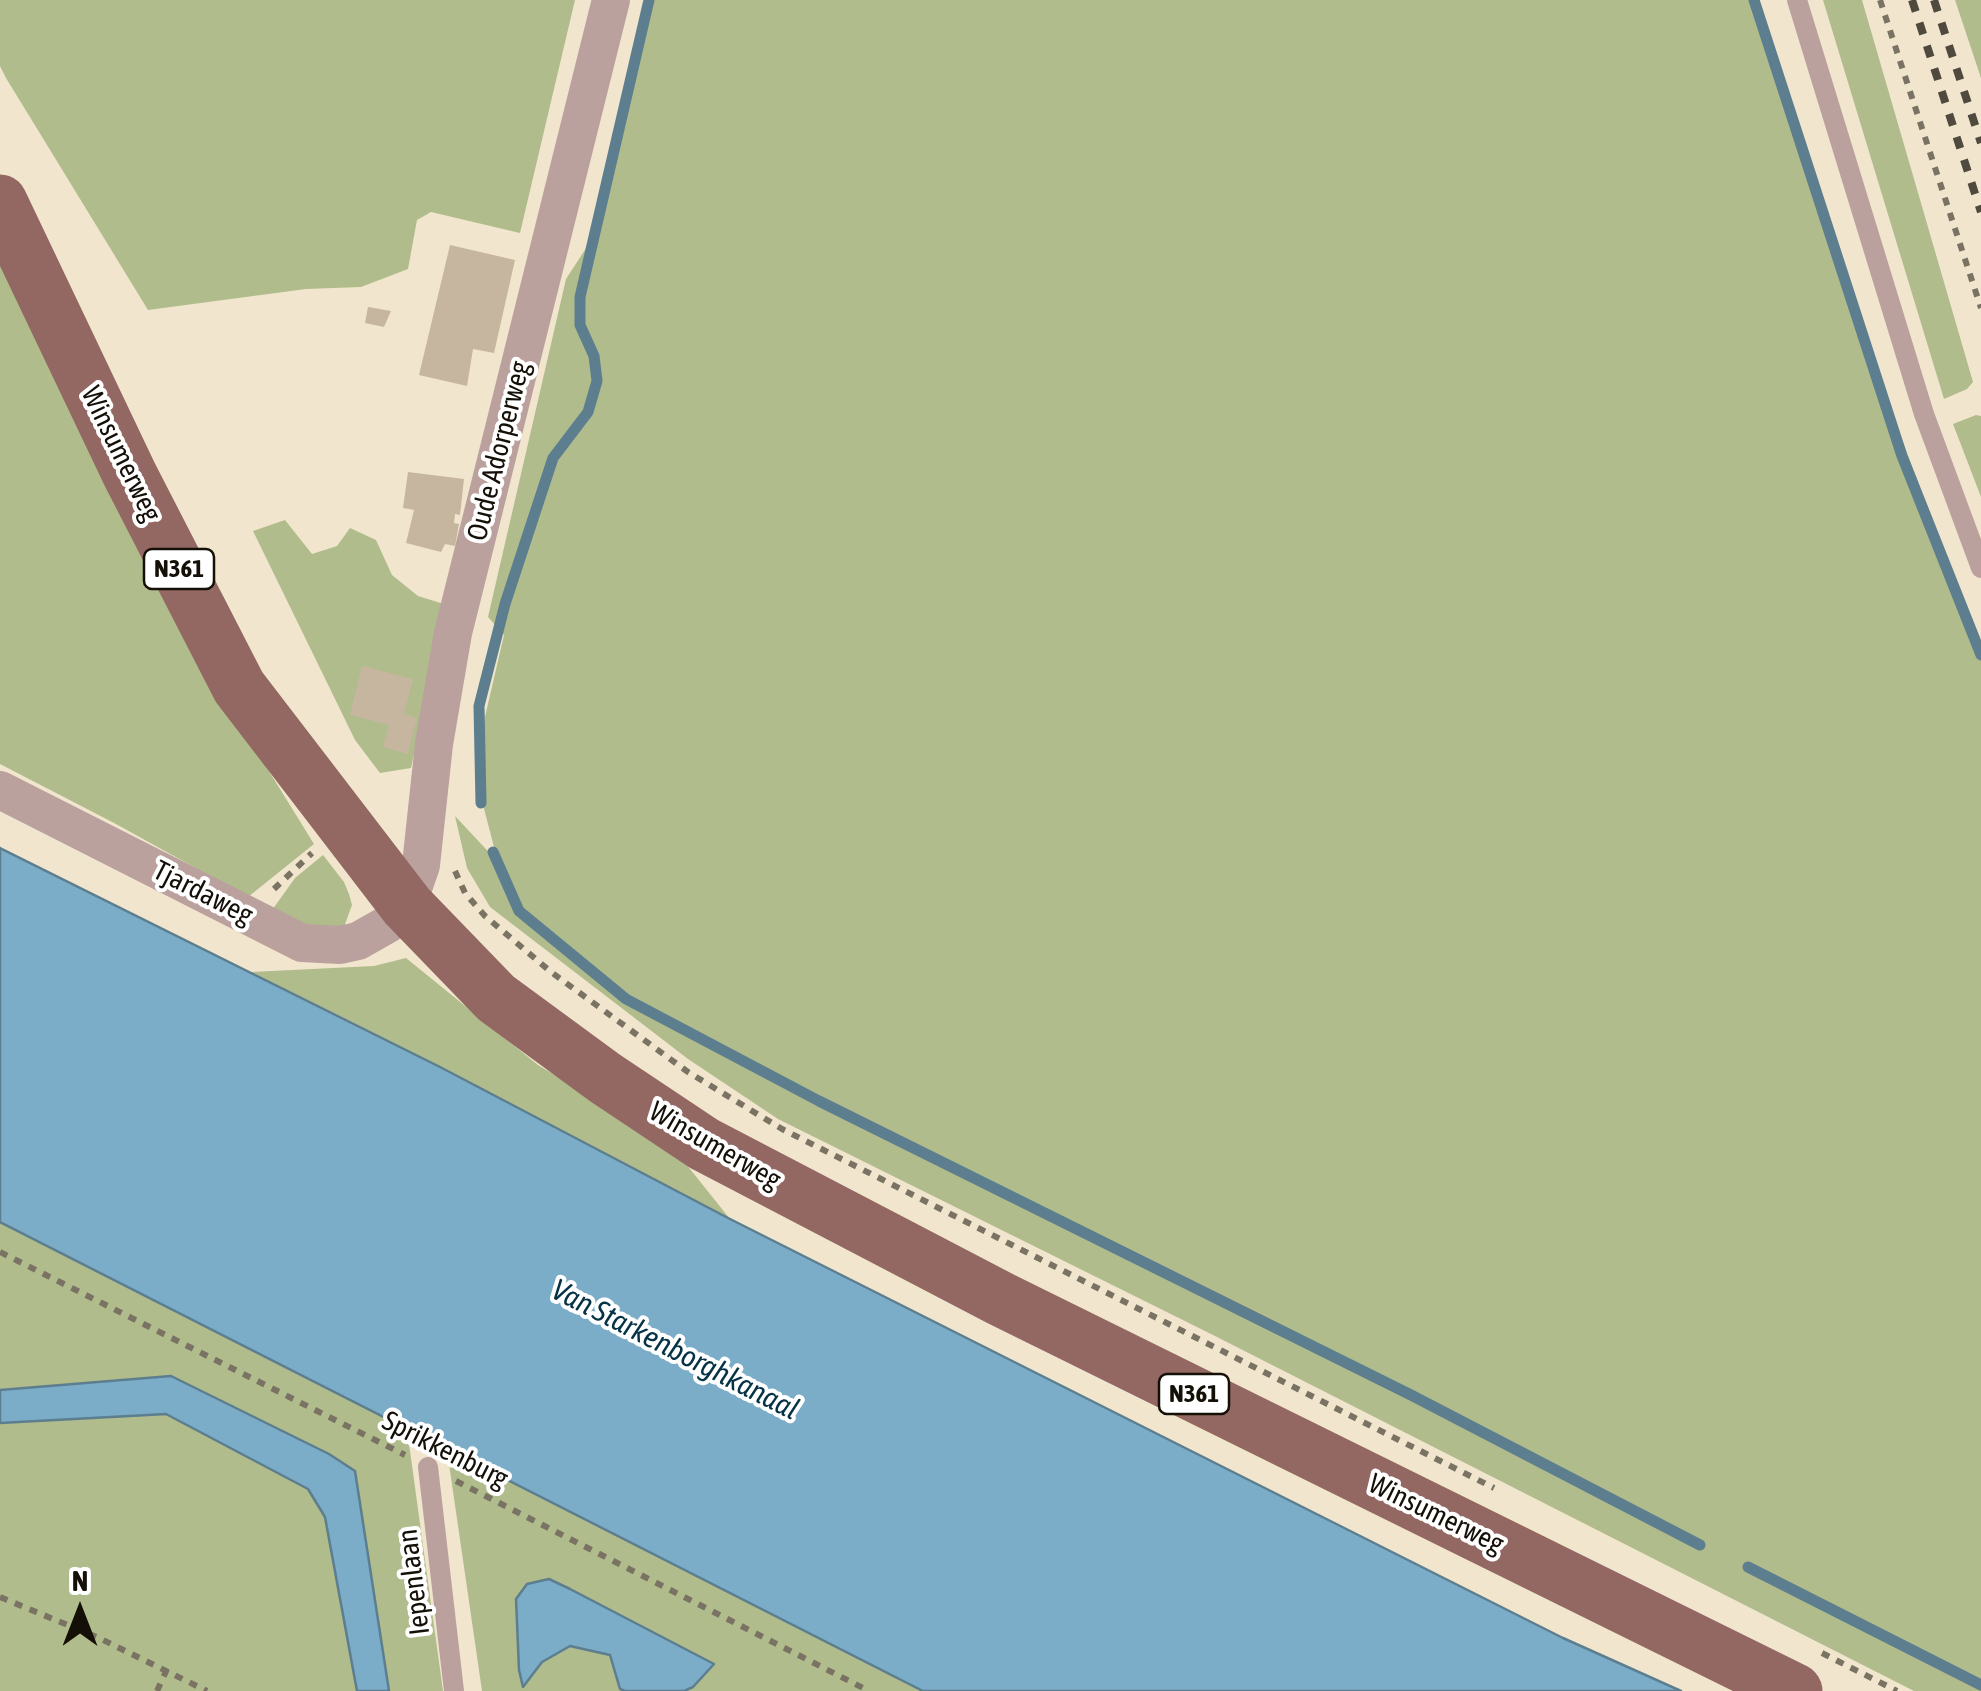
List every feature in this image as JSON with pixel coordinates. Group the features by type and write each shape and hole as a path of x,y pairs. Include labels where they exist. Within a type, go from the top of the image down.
{"main road":[{"name":"Winsumerweg","path":"0,202 130,475 239,687 407,906 496,998 704,1144 1001,1299 1803,1669"}],"street":[{"name":"Oude Adorperweg","path":"407,906 420,865 436,729 453,633 611,0"},
{"name":"Tjardaweg","path":"0,790 302,943 340,945 358,941 388,924 407,906"}],"lane":[{"path":"1798,0 1924,414 1981,568"},
{"name":"Iepenlaan","path":"428,1467 454,1691"}],"path":[{"path":"1880,0 1981,308"},
{"path":"452,866 465,893 485,916 552,972 688,1072 782,1129 1510,1496"},
{"name":"Sprikkenburg","path":"0,1252 870,1691"},
{"path":"0,1597 167,1669 207,1691"},
{"path":"157,1691 167,1669"},
{"path":"1803,1669 1897,1691"}],"green space":[{"path":"0,0 575,0 520,233 431,212 417,220 408,269 361,287 306,289 148,310 0,66"},
{"path":"654,0 1753,0 1864,341 1981,646 1981,1691 1914,1691 778,1119 688,1059 490,907 467,868 455,816 498,862 478,786 484,721 504,635 488,617 566,279 594,236"},
{"path":"1823,0 1862,0 1973,382 1967,389 1944,399"},
{"path":"1955,0 1981,0 1981,78"},
{"path":"0,254 225,700 314,844 248,897 0,764"},
{"path":"1981,416 1981,497 1953,424"},
{"path":"285,520 312,554 337,546 350,528 376,540 392,575 418,596 447,605 411,768 380,773 355,740 253,531"},
{"path":"323,855 349,894 352,905 344,927 312,932 270,913 295,878"},
{"path":"406,958 538,1065 670,1144 730,1219 251,972 374,966"},
{"path":"0,1222 407,1429 443,1691 389,1691 355,1471 329,1454 171,1376 0,1390"},
{"path":"166,1414 308,1489 325,1516 357,1691 0,1691 0,1423"},
{"path":"447,1450 923,1691 684,1691 693,1687 549,1579 523,1686 542,1662 570,1646 610,1655 620,1688 625,1691 482,1691"}],"water":[{"name":"Van Starkenborghkanaal","path":"0,848 440,1067 730,1219 1563,1638 1681,1691 923,1691 0,1222"},
{"path":"171,1376 329,1454 355,1471 389,1691 357,1691 325,1517 308,1489 166,1414 0,1423 0,1390"},
{"path":"549,1579 714,1664 693,1687 684,1691 625,1691 620,1689 610,1655 570,1646 542,1662 523,1687 516,1599 527,1584"}],"building":[{"path":"450,245 515,260 494,353 473,349 467,386 419,375"},
{"path":"368,307 391,311 384,327 365,323"},
{"path":"408,472 464,479 460,515 455,514 454,523 459,524 455,546 445,544 441,552 406,543 414,510 403,508"},
{"path":"362,666 413,679 404,714 417,718 408,754 383,747 389,725 350,715"}],"waterway":[{"path":"481,803 479,706 505,604 553,458 588,412 597,381 594,356 580,325 580,297 649,0"},
{"path":"1754,0 1902,456 1981,655"},
{"path":"493,852 519,911 626,999 819,1101 1411,1395 1700,1545"},
{"path":"1748,1567 1981,1685"}],"railway":[{"path":"1912,0 1981,212"},
{"path":"1934,0 1981,143"}]}
